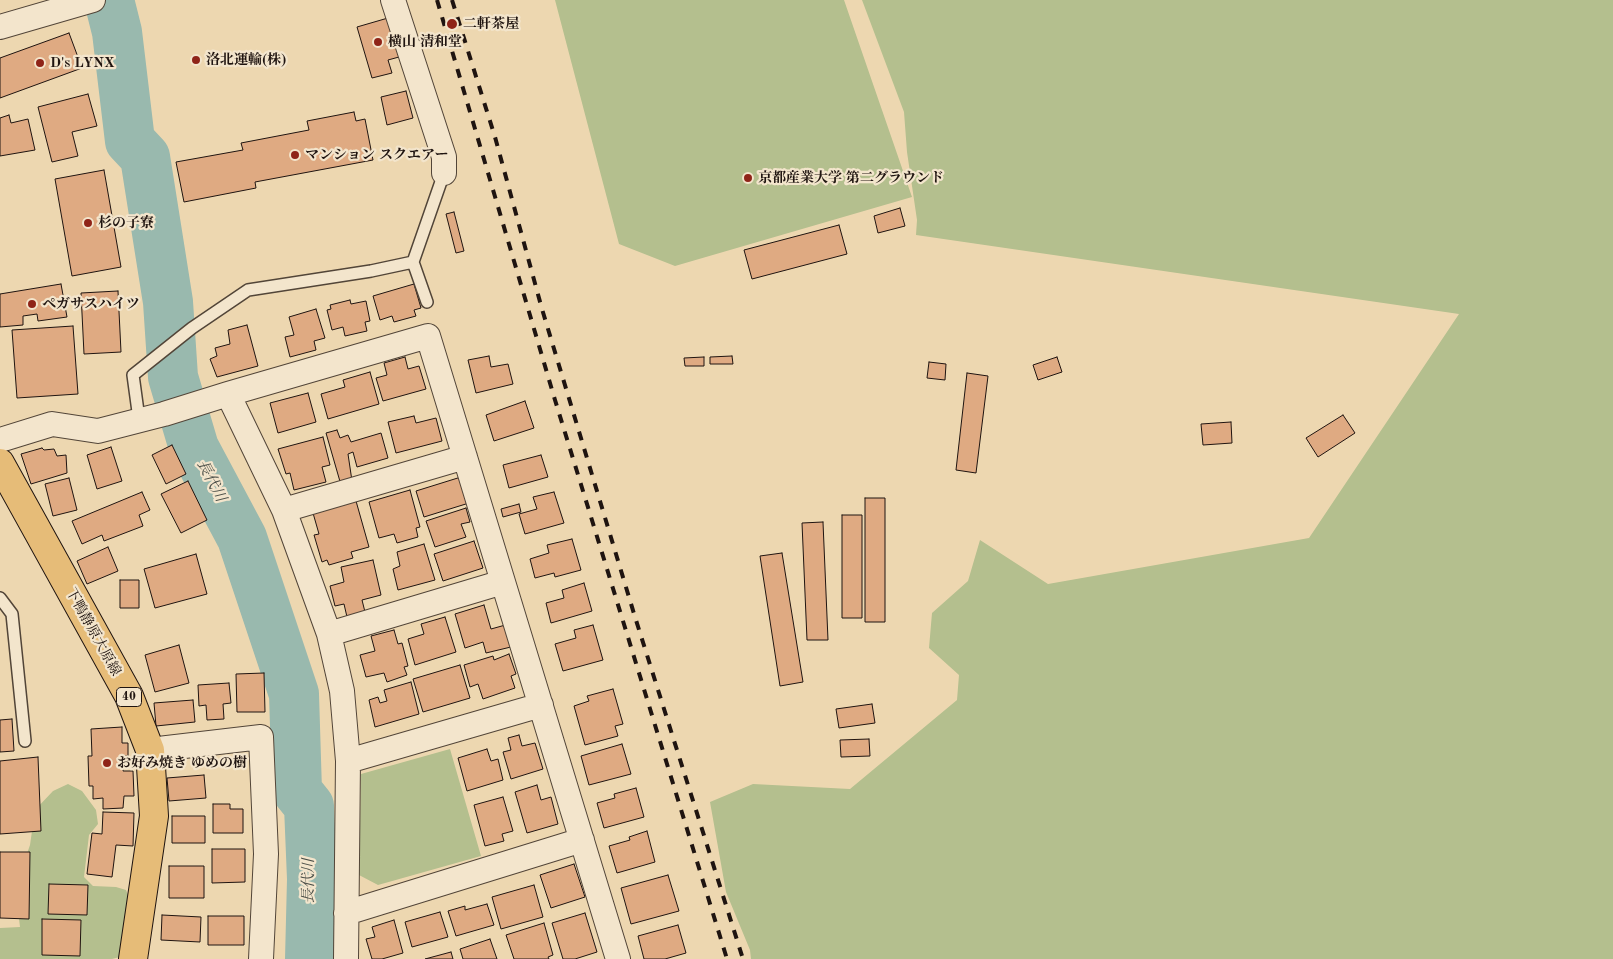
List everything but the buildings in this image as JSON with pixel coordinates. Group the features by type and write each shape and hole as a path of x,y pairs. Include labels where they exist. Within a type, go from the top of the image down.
{"main road":[{"name":"下鴨静原大原線","path":"0,463 129,696 150,750 154,816 133,959"}],"street":[{"path":"393,0 444,157 444,173"},
{"path":"0,27 91,1"},
{"path":"0,440 52,424 98,431 164,414 428,336 618,959"},
{"path":"218,397 284,510 329,634 342,691 348,761 346,959"},
{"path":"284,510 465,457"},
{"path":"329,634 503,582"},
{"path":"348,761 541,705"},
{"path":"150,750 261,737 266,854 261,959"},
{"path":"346,913 582,840"}],"lane":[{"path":"427,302 413,262 444,173"},
{"path":"139,420 132,375 186,332 248,290 371,271 413,262"},
{"path":"0,598 12,614 25,741"}],"green space":[{"name":"京都産業大学 第二グラウンド","path":"555,0 844,0 912,197 675,266 619,244"},
{"path":"862,0 1613,0 1613,959 751,959 750,950 726,892 710,802 753,784 850,789 957,700 959,675 929,648 932,613 968,581 980,540 1048,584 1309,538 1459,314 916,235 917,220 907,152 904,112"},
{"path":"450,749 481,856 378,885 359,875 361,774"},
{"path":"68,784 82,791 96,810 98,824 89,835 84,877 93,886 116,887 126,890 130,900 120,957 112,959 0,959 0,928 20,927 16,894 19,877 30,845 35,810 53,791"}],"waterway":[{"name":"長代川","path":"109,0 117,32 130,141 145,157 168,302 173,377 194,448 242,538 294,694 297,791 309,806 312,879 310,959"}],"railway":[{"path":"437,0 555,400 727,959"},
{"path":"452,0 495,137 542,309 635,617 743,959"}],"place":[{"name":"二軒茶屋","path":"452,24"},
{"name":"横山 清和堂","path":"378,42"},
{"name":"洛北運輸(株)","path":"196,60"},
{"name":"D's LYNX","path":"40,63"},
{"name":"マンション スクエアー","path":"295,155"},
{"name":"京都産業大学 第二グラウンド","path":"748,178"},
{"name":"杉の子寮","path":"88,223"},
{"name":"ペガサスハイツ","path":"32,304"},
{"name":"お好み焼き ゆめの樹","path":"107,763"}]}
